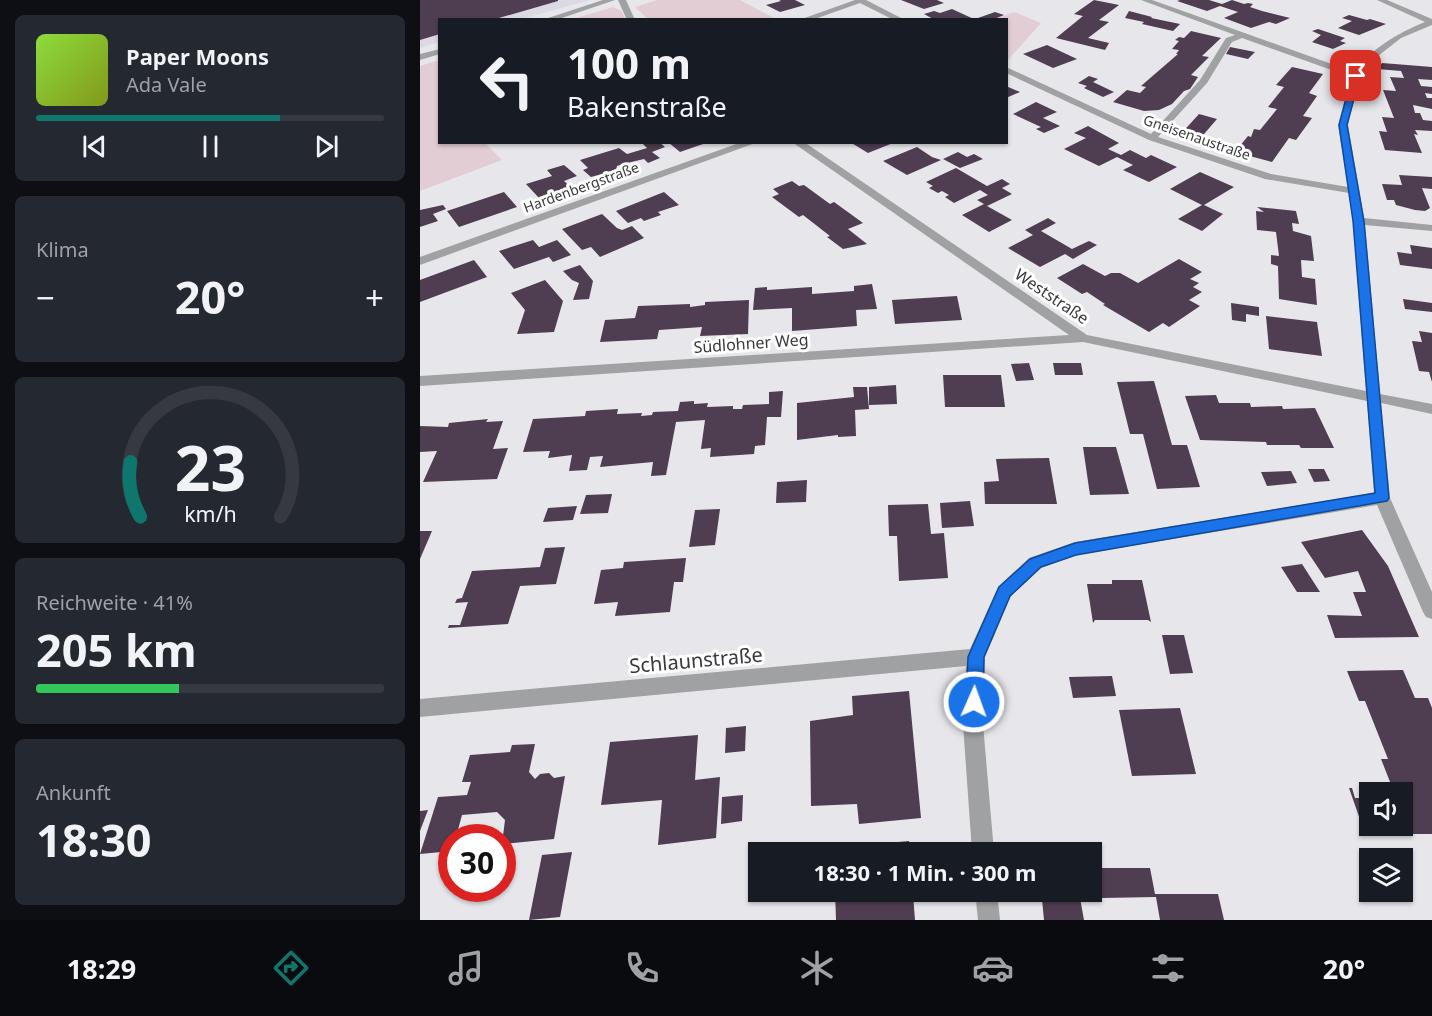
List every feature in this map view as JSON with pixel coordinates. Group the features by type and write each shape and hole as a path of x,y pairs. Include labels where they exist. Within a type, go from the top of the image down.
{"street":[{"path":"552,18 611,0"},
{"path":"622,0 630,18"},
{"path":"809,18 861,0 897,18"},
{"path":"1145,0 1356,76"},
{"path":"1381,0 1432,22"},
{"path":"1432,22 1398,36 1370,58 1356,76 1343,125 1359,221 1382,498 1432,612"},
{"path":"1152,138 1204,81 1229,40 1242,35"},
{"path":"420,57 438,52"},
{"name":"Gneisenaustraße","path":"1008,70 1152,138 1269,177 1355,191"},
{"name":"Hardenbergstraße","path":"420,261 747,144"},
{"name":"Weststraße","path":"800,144 1083,338 1432,409"},
{"path":"1359,221 1432,228"},
{"name":"Südlohner Weg","path":"420,381 1083,338"},
{"path":"982,842 973,724 976,657 1004,592 1035,563 1075,549 1382,498"},
{"name":"Schlaunstraße","path":"420,708 976,657"},
{"path":"987,902 989,920"}],"shaded area":[{"path":"420,0 590,0 525,18 438,18 438,42 420,48"},
{"path":"657,0 740,0 774,18 647,18 635,7"},
{"path":"613,7 622,11 625,18 576,18"},
{"path":"1014,12 1041,23 1008,60 1008,18 998,18"},
{"path":"438,60 438,144 486,144 502,160 420,191 420,66"}],"building":[{"path":"420,0 558,0 499,18 438,18 438,35 420,40"},
{"path":"779,0 795,0 805,5 780,12 766,5 781,1"},
{"path":"901,0 937,0 944,3 924,9"},
{"path":"1094,0 1119,5 1099,20 1109,22 1088,38 1109,43 1105,50 1056,38 1083,16 1074,14"},
{"path":"1209,0 1222,4 1232,0 1253,4 1250,7 1290,18 1276,24 1269,22 1251,28 1224,18 1238,12 1220,6 1207,11 1177,1"},
{"path":"952,9 972,18 931,18 924,14 934,11 940,13"},
{"path":"1129,11 1180,24 1173,31 1142,24 1144,22 1125,18"},
{"path":"995,12 1004,15 997,18 978,18"},
{"path":"1349,15 1386,24 1359,35 1338,28 1352,21 1342,18"},
{"path":"1318,29 1345,38 1340,41 1346,43 1333,49 1312,42 1321,35 1312,31"},
{"path":"1191,31 1221,38 1202,56 1209,57 1191,75 1198,77 1190,89 1184,91 1172,104 1159,110 1144,111 1113,102 1127,90 1140,93 1146,87 1141,86 1178,54 1176,54 1179,50 1172,49 1179,41 1175,40 1179,37 1184,38"},
{"path":"1047,45 1077,59 1053,68 1023,54"},
{"path":"1230,47 1255,52 1248,59 1226,54"},
{"path":"1382,63 1432,67 1432,80 1418,79 1421,86 1432,87 1432,94 1425,93 1427,98 1432,98 1432,109 1413,105 1415,113 1420,113 1423,120 1432,121 1432,131 1415,130 1418,135 1414,134 1422,153 1385,150 1379,131 1387,132 1382,117 1394,118 1383,90 1396,91 1390,77 1404,78 1401,71 1377,69"},
{"path":"1292,67 1323,74 1309,93 1317,96 1303,116 1312,118 1296,140 1289,138 1272,162 1235,152 1248,136 1251,137 1254,129 1260,130 1277,109 1268,107 1284,87 1276,85"},
{"path":"1089,76 1098,79 1093,82 1114,92 1103,97 1078,83"},
{"path":"1008,87 1020,92 1008,97"},
{"path":"1036,102 1057,112 1043,118 1060,126 1044,133 1036,129 1041,127 1013,114"},
{"path":"1199,114 1217,119 1198,141 1179,136"},
{"path":"1088,126 1119,143 1108,149 1121,155 1130,150 1146,158 1151,155 1177,167 1149,182 1123,170 1133,165 1117,157 1099,166 1064,149 1086,138 1074,133"},
{"path":"643,144 661,144 665,147 652,152 660,158 648,163 644,159 623,164 617,166 616,170 591,177 583,170 588,168 580,160 619,148 627,154 647,148"},
{"path":"670,144 703,144 680,152"},
{"path":"853,144 890,144 868,153"},
{"path":"917,147 941,160 907,175 883,161"},
{"path":"958,152 967,157 974,154 983,159 960,168 943,159"},
{"path":"564,165 577,176 564,181 572,188 540,199 526,184 552,176 547,170"},
{"path":"956,168 987,186 1002,179 1010,184 1002,188 1012,194 987,206 1012,220 989,232 962,215 984,204 977,200 988,195 980,190 954,203 945,197 949,195 929,188 933,186 926,182"},
{"path":"1200,172 1234,187 1204,205 1223,214 1202,231 1178,219 1202,205 1170,189"},
{"path":"1399,175 1432,177 1432,189 1422,188 1430,208 1425,211 1415,210 1396,205 1394,200 1387,200 1382,184 1402,185"},
{"path":"792,181 799,186 804,185 830,204 834,202 863,223 848,229 867,244 843,249 803,215 799,217 772,197 779,194 773,189"},
{"path":"504,192 517,207 459,227 447,211"},
{"path":"664,192 679,205 658,212 661,215 644,221 641,218 628,223 616,211"},
{"path":"443,205 446,209 433,214 438,221 420,227 420,210"},
{"path":"1257,207 1296,211 1299,224 1292,223 1293,231 1311,236 1314,261 1301,260 1302,277 1315,279 1317,305 1279,299 1278,266 1271,264 1271,255 1279,256 1276,232 1257,230 1256,211 1264,212"},
{"path":"602,214 617,228 622,230 632,226 644,238 600,257 591,247 582,250 562,229"},
{"path":"1048,218 1056,223 1041,231 1072,249 1089,241 1097,245 1073,259 1065,254 1040,267 1008,248 1033,235 1025,230"},
{"path":"533,240 539,247 557,240 571,255 553,262 549,257 514,269 499,251"},
{"path":"1410,245 1432,248 1432,269 1400,265 1397,252 1412,254"},
{"path":"1179,259 1202,272 1190,279 1199,283 1193,287 1202,292 1189,300 1200,306 1169,327 1163,323 1149,332 1103,305 1105,304 1087,292 1082,294 1057,278 1083,264 1105,276 1120,273 1138,283"},
{"path":"474,260 487,277 420,302 420,280"},
{"path":"580,265 593,281 589,299 573,300 579,283 563,271"},
{"path":"545,280 563,301 554,332 517,334 525,310 511,293"},
{"path":"872,284 877,309 856,310 857,326 792,331 792,308 753,310 755,288 767,287 767,290 812,287 812,294 854,291 854,286"},
{"path":"957,296 962,320 895,324 892,300"},
{"path":"1403,299 1432,303 1432,312 1405,309"},
{"path":"749,300 748,334 700,336 702,327 659,330 657,339 600,342 605,320 635,318 638,306 690,304 690,307 705,305 705,302"},
{"path":"1231,303 1259,307 1259,316 1246,314 1246,322 1232,320"},
{"path":"1266,316 1317,322 1322,356 1269,349"},
{"path":"1419,331 1432,333 1432,382 1429,372 1419,371 1412,341 1422,342"},
{"path":"1029,363 1034,380 1016,381 1011,364"},
{"path":"1053,363 1081,363 1083,375 1055,375"},
{"path":"943,375 1001,375 1005,407 945,407"},
{"path":"1154,381 1172,445 1187,445 1200,487 1157,489 1143,434 1130,434 1117,382"},
{"path":"896,385 897,404 869,405 869,387"},
{"path":"853,387 867,387 869,409 855,410 856,436 838,437 838,435 797,440 797,403 854,397"},
{"path":"783,391 781,417 767,417 765,445 755,446 754,454 710,457 711,448 701,449 705,420 676,422 666,475 651,476 653,462 600,467 603,456 590,457 587,470 569,471 572,455 548,458 550,451 523,452 533,419 585,416 586,411 618,409 617,414 652,415 653,412 678,411 680,402 694,401 694,404 708,403 707,407 733,406 733,409 742,409 743,405 769,404 769,392"},
{"path":"1216,395 1219,403 1250,403 1251,407 1282,406 1283,409 1315,408 1334,448 1301,448 1299,445 1267,445 1266,442 1200,440 1185,396"},
{"path":"488,419 486,422 503,421 493,449 508,448 497,479 423,482 437,451 420,452 420,426 448,427 449,423"},
{"path":"1083,447 1116,447 1129,494 1090,495"},
{"path":"1049,458 1057,504 985,504 984,482 999,481 996,459"},
{"path":"1308,469 1324,469 1330,481 1314,482"},
{"path":"1291,471 1297,483 1267,486 1261,472"},
{"path":"807,480 806,502 776,503 777,482"},
{"path":"612,494 608,513 580,514 586,495"},
{"path":"970,501 974,526 942,528 940,503"},
{"path":"928,504 931,534 944,533 948,578 899,581 897,536 889,536 888,505"},
{"path":"577,506 573,520 543,522 548,508"},
{"path":"720,509 715,545 689,547 695,510"},
{"path":"1362,530 1388,566 1419,637 1335,638 1327,615 1362,616 1353,592 1366,592 1358,571 1325,578 1301,542"},
{"path":"420,531 432,531 420,559"},
{"path":"565,547 556,584 520,586 508,624 448,628 449,625 460,625 468,602 455,603 457,599 462,598 472,571 540,567 545,548"},
{"path":"686,558 683,582 674,582 670,612 615,616 618,602 594,604 601,570 623,568 624,562"},
{"path":"1302,564 1320,592 1297,592 1281,567"},
{"path":"1112,580 1142,580 1151,622 1148,620 1095,620 1093,623 1087,584 1112,584"},
{"path":"1162,635 1184,635 1193,673 1170,674"},
{"path":"1403,670 1415,698 1428,698 1432,708 1432,834 1413,834 1413,782 1390,782 1381,759 1388,759 1365,701 1359,701 1347,671"},
{"path":"1112,676 1116,696 1073,698 1069,677"},
{"path":"909,691 921,818 859,824 857,804 811,806 810,721 853,715 852,696"},
{"path":"1180,708 1196,774 1132,776 1119,710"},
{"path":"746,726 745,751 725,753 726,728"},
{"path":"698,735 695,780 720,777 716,838 658,845 662,800 601,805 610,742"},
{"path":"535,744 529,772 535,779 540,774 549,773 554,778 565,776 554,839 516,843 516,824 504,824 505,820 497,812 462,815 460,824 438,824 438,852 420,854 438,797 467,795 471,782 462,782 470,755 510,752 512,745"},
{"path":"1349,788 1352,788 1355,798 1359,798 1359,817"},
{"path":"743,795 742,821 721,824 722,797"},
{"path":"428,810 420,831 420,811"},
{"path":"572,852 560,917 529,920 542,855"},
{"path":"1102,868 1150,868 1155,894 1218,894 1224,920 1160,920 1156,897 1102,898"},
{"path":"835,902 914,902 915,920 836,920"},
{"path":"1042,902 1081,902 1084,920 1044,920"}],"route":[{"path":"974,702 976,657 1004,592 1035,563 1075,549 1382,498 1359,221 1343,125 1356,76"}]}
